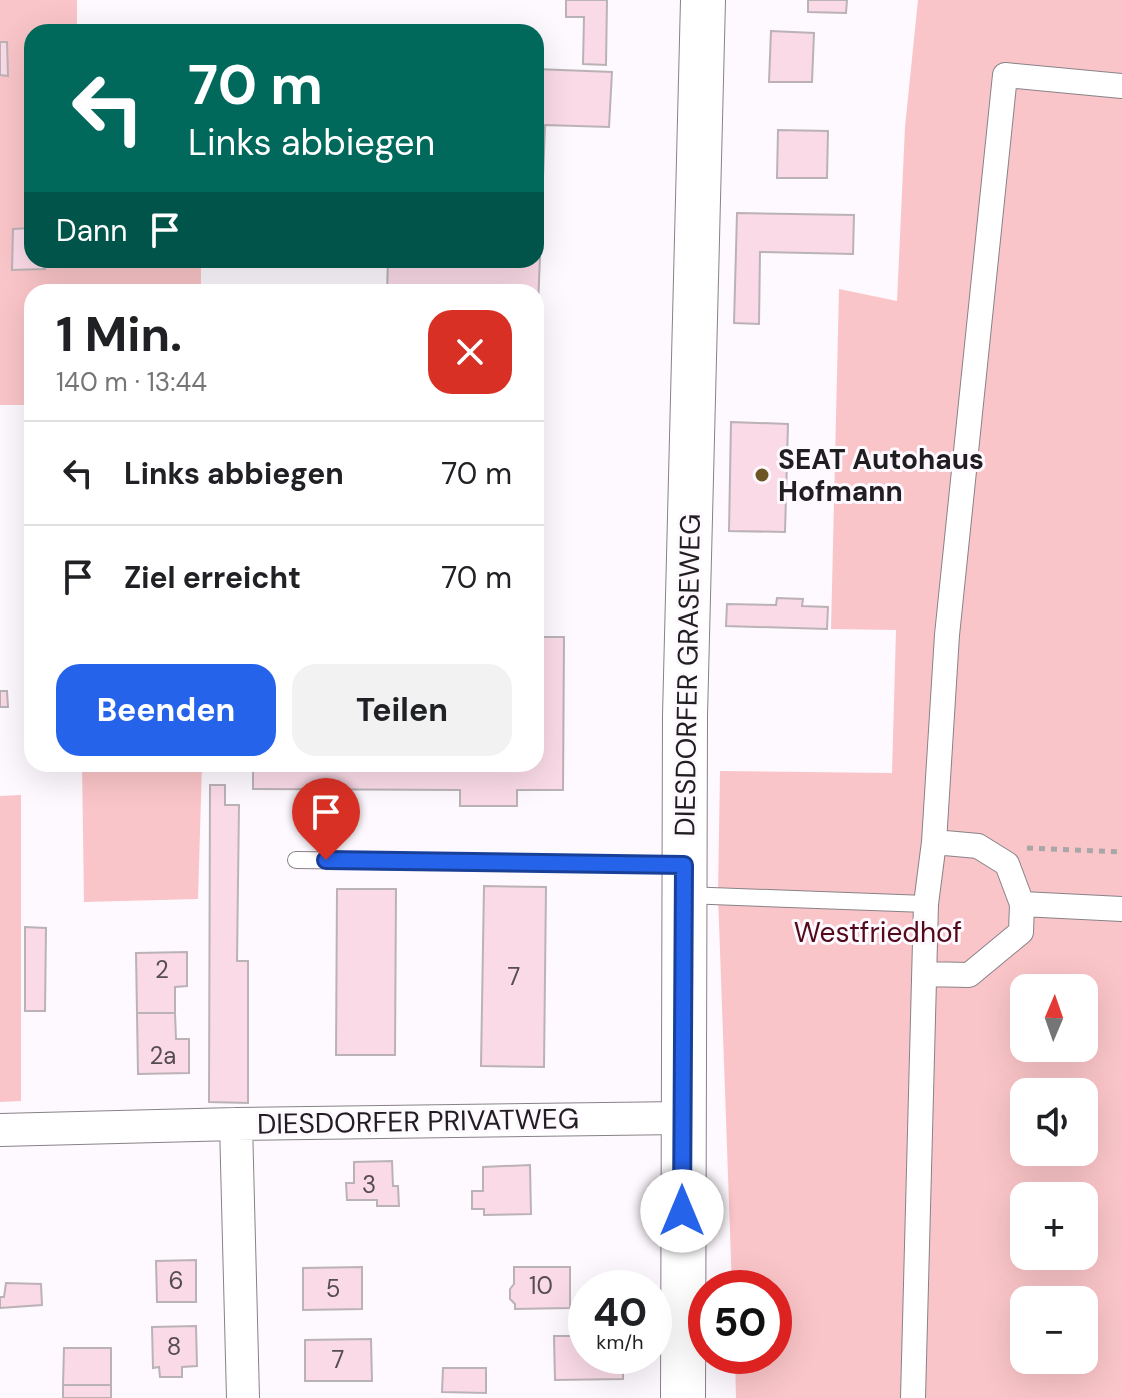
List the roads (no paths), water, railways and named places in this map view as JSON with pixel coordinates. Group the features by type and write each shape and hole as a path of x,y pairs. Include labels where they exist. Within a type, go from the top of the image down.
{"main road":[{"name":"DIESDORFER GRASEWEG","path":"683,1398 684,880 692,394 703,0"}],"street":[{"path":"913,1398 926,904 934,842 947,635 1005,75 1122,86"},
{"path":"925,974 969,975 1021,932 1022,904 1007,864 978,846 934,842"},
{"path":"1022,904 1122,909"},
{"name":"DIESDORFER PRIVATWEG","path":"243,1398 236,1124 682,1118"},
{"path":"0,1130 236,1124"}],"lane":[{"path":"296,860 684,880 926,904"}],"place":[{"name":"SEAT Autohaus Hofmann","path":"762,475"}],"park label":[{"name":"Westfriedhof","path":"878,932"}]}
